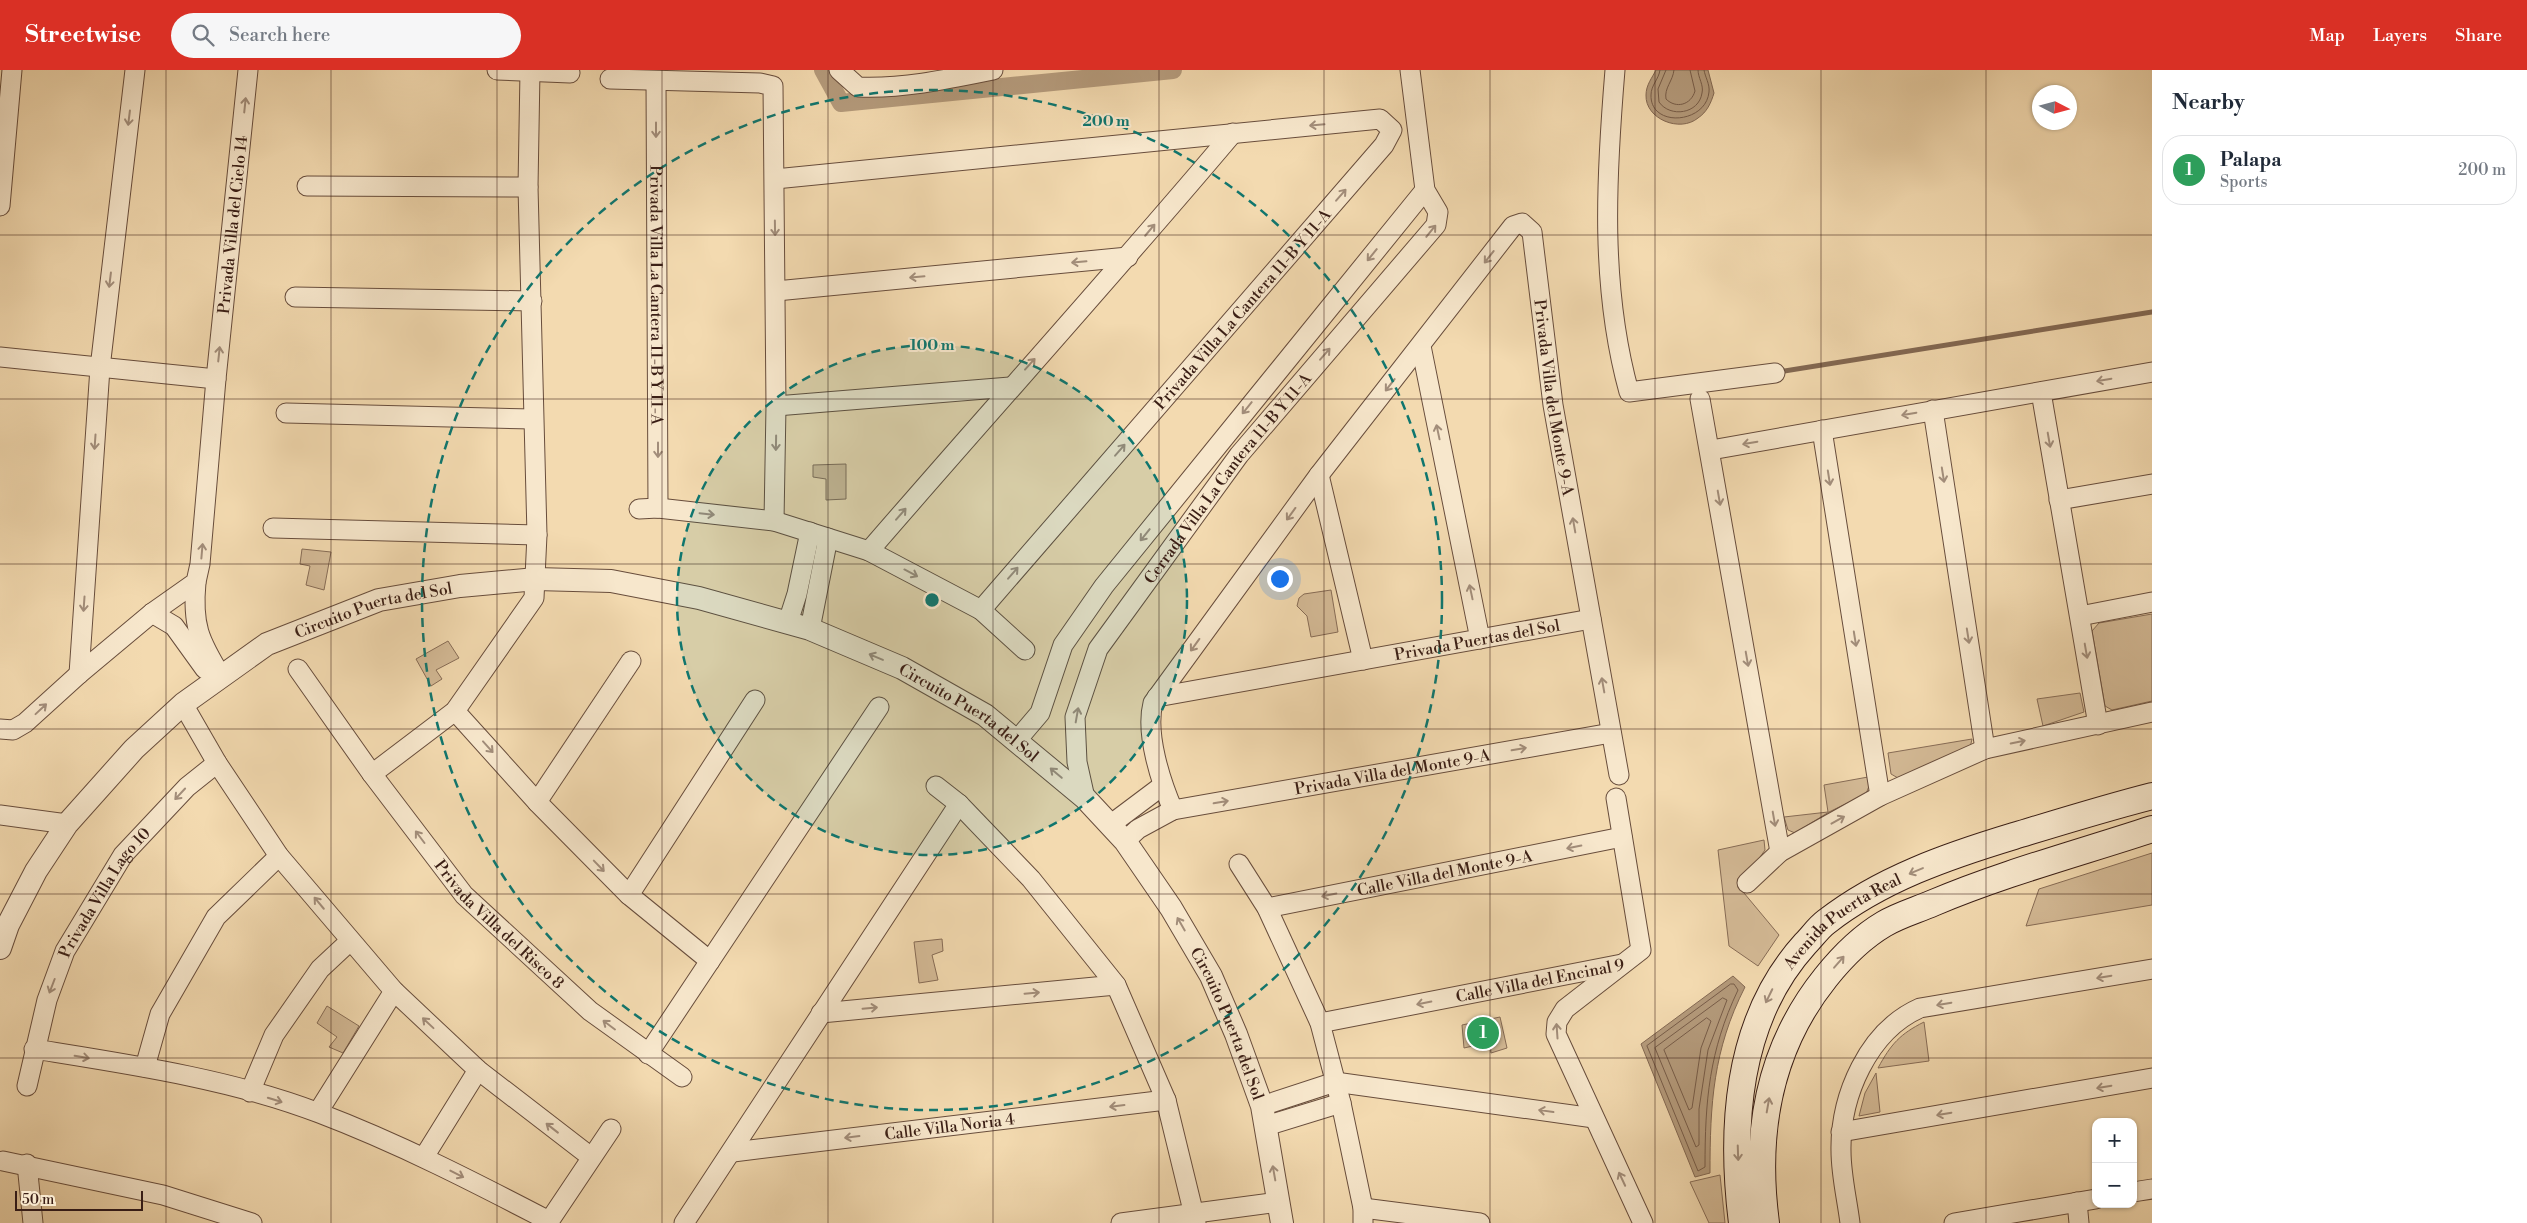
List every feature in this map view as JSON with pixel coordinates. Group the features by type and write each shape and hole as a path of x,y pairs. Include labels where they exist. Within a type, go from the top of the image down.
{"main road":[{"name":"Avenida Puerta Real","path":"1742,1223 1737,1130 1740,1092 1755,1028 1779,976 1824,923 1880,886 1961,852 2089,812 2152,796"},
{"name":"Avenida Puerta Real","path":"1766,1223 1762,1148 1767,1104 1784,1042 1818,987 1846,954 1884,924 1971,887 2152,829"},
{"path":"1961,852 1971,887"}],"street":[{"path":"0,206 12,70"},
{"path":"79,674 100,368 135,70"},
{"name":"Privada Villa del Cielo 14","path":"202,656 194,610 196,582 200,564 216,380 248,70"},
{"path":"497,70 570,73"},
{"path":"839,70 845,78 858,87 872,88 936,81 993,70"},
{"name":"Cerrada Villa La Cantera 11-B Y 11-A","path":"1085,798 1077,762 1075,717 1098,649 1239,455 1436,225 1438,212 1425,190 1410,70"},
{"path":"1615,70 1607,157 1608,259 1620,357 1629,392 1775,373"},
{"path":"372,774 455,711 535,578 537,534 528,187 530,71"},
{"path":"610,79 760,83 773,86 776,291 774,521"},
{"name":"Privada Villa La Cantera 11-B Y 11-A","path":"656,81 658,508"},
{"name":"Privada Villa La Cantera 11-B Y 11-A","path":"775,179 1380,119 1392,130 1384,145 981,610"},
{"path":"869,551 1010,387 1128,257 1233,133"},
{"path":"307,186 528,187"},
{"name":"Cerrada Villa La Cantera 11-B Y 11-A","path":"1017,740 1040,713 1063,645 1104,586 1425,190"},
{"name":"Privada Villa del Monte 9-A","path":"1173,810 1162,786 1150,724 1151,710 1157,697 1319,475 1513,226 1522,223 1530,229 1553,405 1618,775"},
{"path":"776,291 1128,257"},
{"path":"295,297 532,301"},
{"path":"1421,346 1480,639"},
{"path":"0,357 216,380"},
{"path":"1711,450 2152,372"},
{"path":"776,406 1010,387"},
{"path":"1261,391 1278,408"},
{"path":"2041,392 2098,724"},
{"path":"1700,399 1711,450 1780,852"},
{"path":"1933,410 1986,749"},
{"path":"286,413 533,419"},
{"path":"1822,430 1880,796"},
{"path":"1157,697 1363,660 1319,475"},
{"path":"2059,500 2152,484"},
{"path":"639,510 658,508 774,521 869,551 981,610 1024,650"},
{"path":"273,528 537,534"},
{"path":"810,629 806,597 819,535"},
{"name":"Circuito Puerta del Sol","path":"0,948 4,917 67,824 134,749 187,708 217,679 268,644 378,600 460,586 535,578 611,581 699,598 810,629 902,668 985,715 1085,798 1124,827 1211,976 1273,1112 1274,1215"},
{"path":"0,729 13,730 20,728 79,674 152,613 196,582"},
{"path":"788,622 806,597"},
{"path":"2080,616 2152,602"},
{"path":"152,613 174,626 202,656 217,679"},
{"name":"Privada Puertas del Sol","path":"1363,660 1591,618"},
{"path":"537,802 631,661"},
{"name":"Privada Villa del Risco 8","path":"298,668 372,774 464,895 590,1011 682,1077"},
{"path":"628,895 755,700"},
{"path":"648,1054 879,707"},
{"path":"187,708 217,763 279,856 394,991 478,1070 591,1157"},
{"path":"455,711 537,802 628,895 710,961"},
{"path":"1747,883 1780,852 1880,796 1986,749 2152,712"},
{"name":"Privada Villa del Monte 9-A","path":"1124,827 1173,810 1611,733"},
{"name":"Privada Villa Lago 10","path":"27,1086 34,1049 47,1000 65,951 123,855 187,787 217,763"},
{"path":"936,786 959,804 1031,879 1116,985 1166,1100 1196,1217"},
{"path":"1124,827 1162,786"},
{"path":"1616,798 1641,950 1626,963"},
{"path":"684,1223 733,1152 821,1013 959,804"},
{"path":"0,815 67,824"},
{"name":"Calle Villa del Monte 9-A","path":"1267,908 1622,837"},
{"path":"145,1067 160,1014 216,917 279,856"},
{"path":"1239,864 1267,908 1320,1023 1341,1104 1363,1215 1480,1223"},
{"path":"250,1092 274,1035 320,969 350,941"},
{"name":"Calle Villa del Encinal 9","path":"1320,1023 1626,963"},
{"name":"Calle Villa del Encinal 9","path":"1626,963 1565,1009 1557,1022 1556,1034 1643,1223"},
{"path":"1850,1223 1843,1173 1841,1132 1849,1097 1863,1064 1876,1042 1905,1015 1920,1008 2152,969"},
{"path":"821,1013 1116,985"},
{"path":"318,1112 394,991"},
{"path":"34,1049 145,1067 250,1092 318,1112 424,1157 548,1222 611,1129"},
{"path":"424,1157 478,1070"},
{"path":"1841,1132 2152,1078"},
{"path":"1273,1112 1335,1082 1594,1118"},
{"name":"Calle Villa Noria 4","path":"733,1152 1166,1100"},
{"path":"1273,1112 1341,1104"},
{"path":"3,1161 26,1164 163,1195 252,1223"},
{"path":"26,1164 33,1223"},
{"path":"2137,1191 2152,1189"},
{"path":"1958,1223 2092,1200"},
{"path":"2077,1202 2080,1223"},
{"path":"1122,1223 1196,1217 1274,1215"}],"shaded area":[{"path":"846,464 846,499 826,500 826,479 813,477 813,465"},
{"path":"302,549 331,552 324,590 306,585 310,566 300,564"},
{"path":"1331,590 1338,632 1311,637 1307,616 1297,606 1299,598 1304,594"},
{"path":"2152,614 2152,701 2112,710 2105,706 2092,631 2099,623"},
{"path":"448,641 459,658 436,670 442,679 431,686 416,659"},
{"path":"2080,693 2084,712 2043,726 2037,699"},
{"path":"1972,739 1970,748 1898,778 1891,774 1888,753"},
{"path":"1868,777 1869,786 1866,794 1829,812 1795,833 1788,830 1784,817 1828,812 1824,785"},
{"path":"1764,840 1765,850 1739,887 1779,935 1758,966 1729,946 1718,850"},
{"path":"2152,853 2152,905 2026,926 2039,889"},
{"path":"942,939 943,951 932,955 938,980 919,983 914,942"},
{"path":"327,1006 359,1026 343,1053 329,1047 337,1037 317,1023"},
{"path":"1500,1017 1507,1048 1491,1053 1490,1042 1464,1048 1462,1025"},
{"path":"1924,1022 1929,1061 1878,1068 1887,1052 1902,1036"},
{"path":"1876,1073 1880,1112 1859,1116 1865,1093"},
{"path":"1720,1175 1725,1223 1709,1223 1690,1182"}],"water":[{"path":"1656,70 1708,70 1714,93 1704,113 1691,122 1682,124 1673,124 1657,117 1647,103 1646,95 1648,85"},
{"path":"1733,976 1745,987 1734,1010 1720,1055 1713,1100 1710,1173 1695,1177 1641,1044"}],"waterway":[{"path":"823,70 841,103 1173,70"},
{"path":"1778,372 2152,312"}],"place":[{"name":"Palapa","path":"1483,1033"}]}
